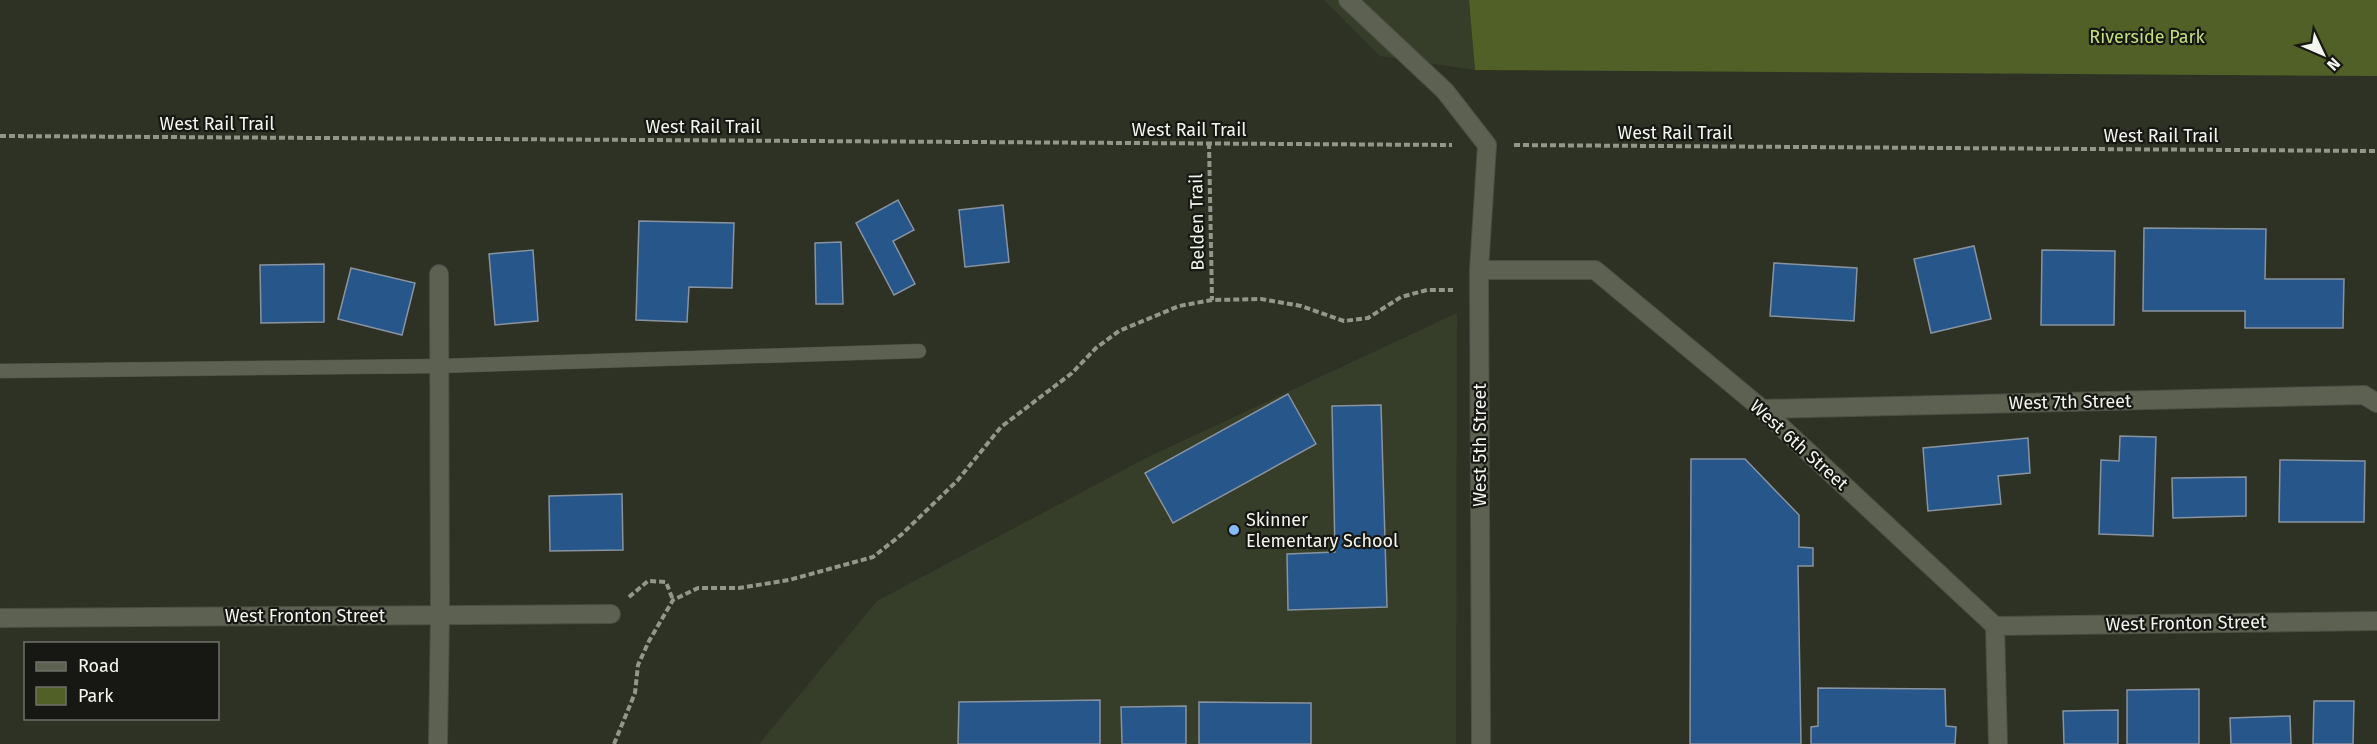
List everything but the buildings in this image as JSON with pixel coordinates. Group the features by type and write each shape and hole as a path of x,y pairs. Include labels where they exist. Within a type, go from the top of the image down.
{"street":[{"path":"1348,0 1445,91 1486,145"},
{"name":"West 5th Street","path":"1481,744 1479,270 1486,145"},
{"name":"West 6th Street","path":"1479,270 1595,270 1762,409 1995,626"},
{"path":"438,744 439,274"},
{"name":"West 7th Street","path":"1762,409 2364,395 2377,403"},
{"name":"West Fronton Street","path":"0,618 611,614"},
{"name":"West Fronton Street","path":"1995,626 2377,621"},
{"path":"1995,626 1998,744"}],"lane":[{"path":"0,371 440,366 919,351"}],"path":[{"name":"West Rail Trail","path":"0,136 2377,151"},
{"name":"Belden Trail","path":"1209,143 1212,300"},
{"path":"614,744 635,693 638,665 649,641 674,600 698,588 739,588 789,580 873,557 902,535 957,481 1001,427 1072,373 1096,348 1119,331 1179,306 1212,300 1261,299 1301,306 1344,321 1368,318 1401,297 1427,290 1457,290 1479,294"},
{"path":"611,614 648,581 666,582 674,600"}],"shaded area":[{"path":"1324,0 1469,0 1475,70 1380,56"},
{"name":"Skinner Elementary School","path":"1457,313 1456,744 759,744 877,601 1146,458"}],"green space":[{"name":"Riverside Park","path":"1469,0 2377,0 2377,76 1475,70"}],"place":[{"name":"Skinner Elementary School","path":"1234,530"}]}
